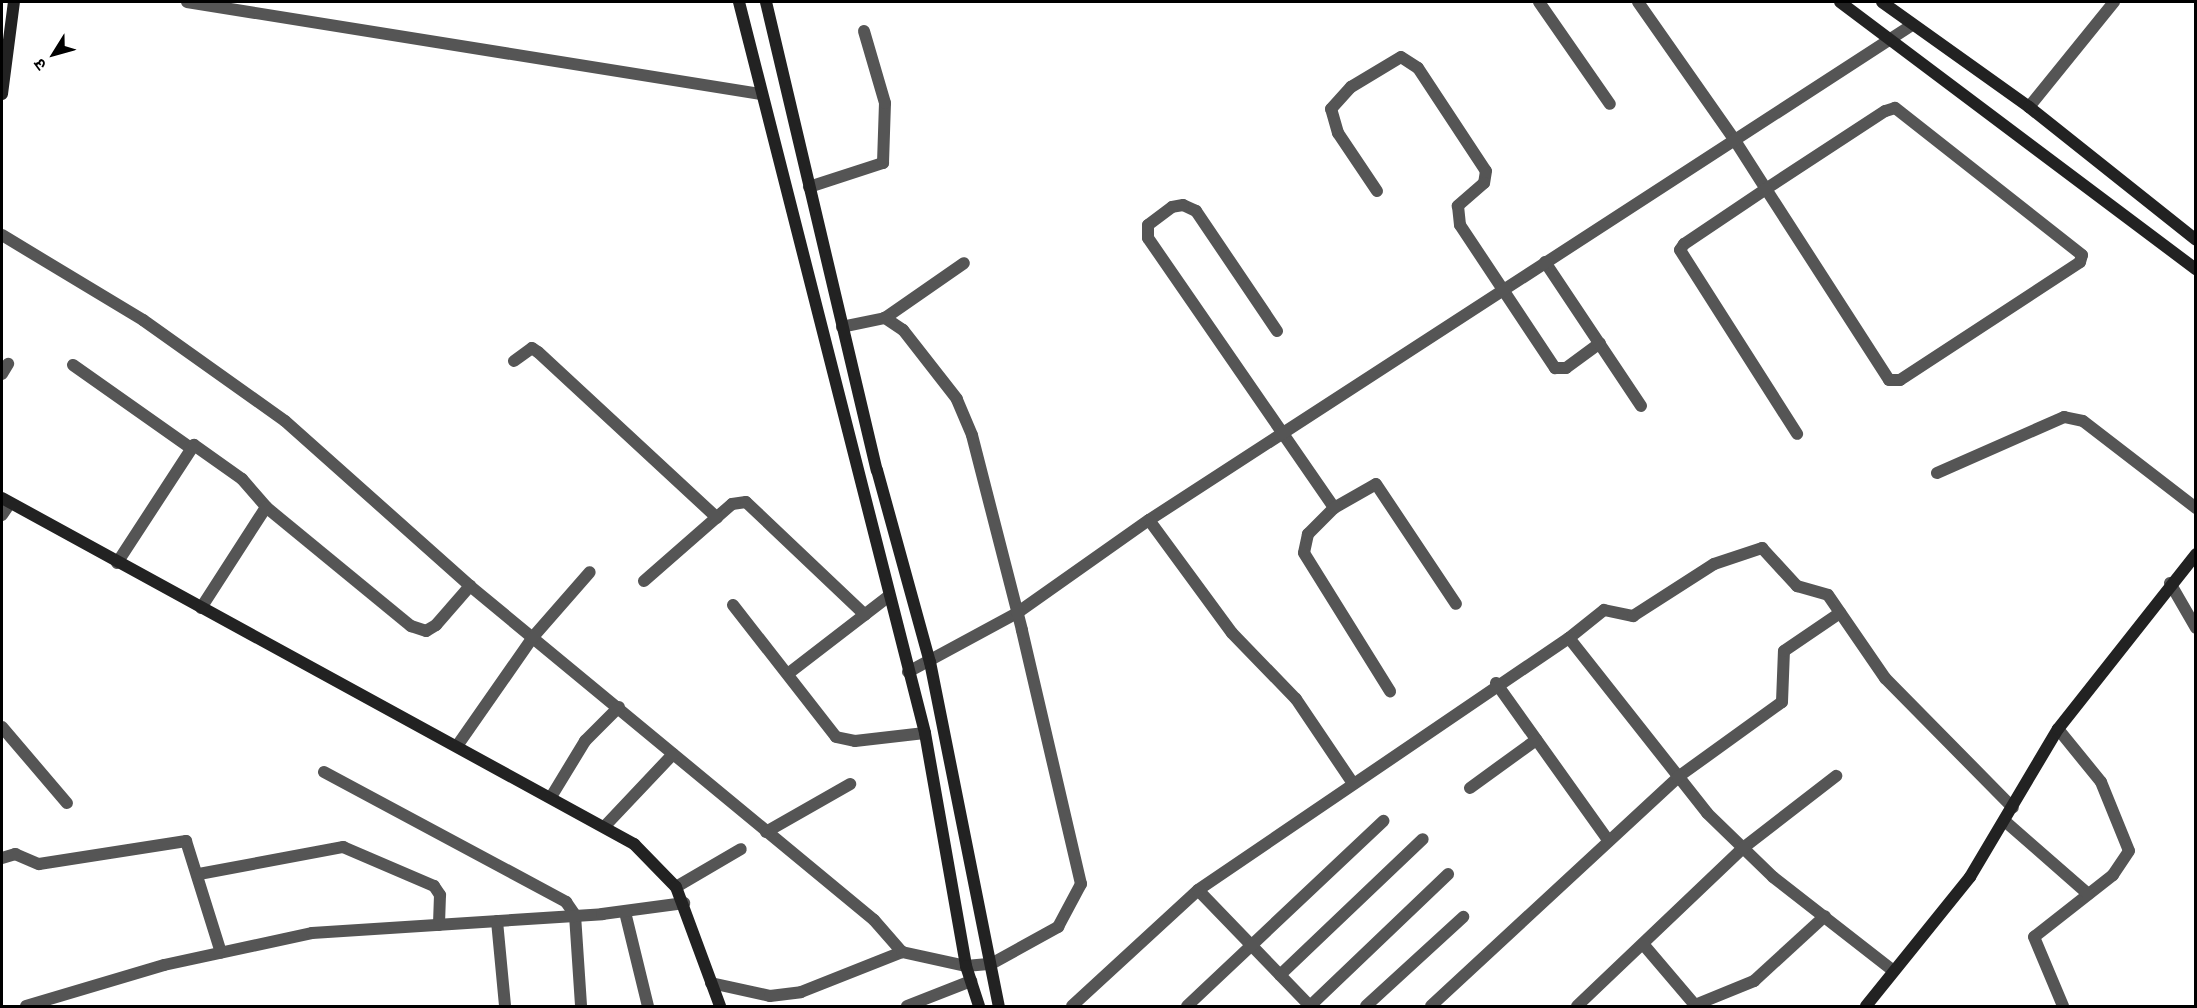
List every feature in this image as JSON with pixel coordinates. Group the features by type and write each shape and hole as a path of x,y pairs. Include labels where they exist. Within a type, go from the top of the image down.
{"street":[{"path":"2,94 14,2"},
{"path":"187,2 760,94"},
{"path":"739,2 760,94 925,733 966,966 979,1006"},
{"path":"766,2 842,327 930,662 999,1006"},
{"path":"1539,2 1610,104"},
{"path":"1638,2 1734,139 1766,189 1889,380 1900,380 2080,262 2082,255 1895,108 1766,189 1680,250 1797,435"},
{"path":"1840,2 2196,269"},
{"path":"1882,2 2029,107 2196,240"},
{"path":"2029,107 2114,2"},
{"path":"908,672 1017,613 1149,520 1912,25"},
{"path":"809,187 883,163 885,103 864,31"},
{"path":"1377,191 1338,133 1331,109 1351,87 1401,57 1418,68 1486,171 1484,183 1456,214 1502,290 1555,368 1566,368 1600,344"},
{"path":"1277,330 1196,211 1184,205 1172,207 1148,225 1148,238 1334,508"},
{"path":"2,235 143,320 285,421 470,586 874,920 902,952"},
{"path":"1545,262 1641,406"},
{"path":"842,327 885,318 964,263"},
{"path":"711,983 770,996 801,992 902,952 966,966 991,964 1059,927 1081,884 972,435 957,399 903,330 885,318"},
{"path":"514,361 532,348 538,352 717,518"},
{"path":"73,365 188,446 201,448 242,479 266,507 411,626 426,631 436,625 470,586"},
{"path":"1937,473 2064,417 2083,420 2196,508"},
{"path":"117,563 188,446"},
{"path":"1390,691 1304,553 1308,534 1334,508 1376,484 1456,604"},
{"path":"2,515 6,500 117,563 605,826 649,855 676,886 684,903 720,1006"},
{"path":"644,581 732,504 752,504 865,615"},
{"path":"201,608 266,507"},
{"path":"1149,520 1232,633 1296,699 1352,782"},
{"path":"1072,1006 1198,890 1496,683 1569,638 1604,610 1633,616 1714,564 1754,548 1768,553 1797,586 1828,595 1886,678 2013,808"},
{"path":"1866,1006 1891,969 1970,877 2007,823 2013,808 2058,729 2169,583 2196,554"},
{"path":"457,746 533,638 590,572"},
{"path":"2169,583 2196,628"},
{"path":"789,672 889,596"},
{"path":"734,605 844,741 925,733"},
{"path":"1431,1006 1678,777 1782,702 1784,651 1840,613"},
{"path":"1569,638 1678,777 1743,848 1891,969"},
{"path":"1496,683 1608,840"},
{"path":"551,797 585,741 619,707"},
{"path":"2,727 67,803"},
{"path":"2058,729 2101,782 2128,851 2126,861 2034,938 2063,1006"},
{"path":"1470,788 1536,740"},
{"path":"605,826 673,754"},
{"path":"324,772 553,893 575,915 581,1006"},
{"path":"1577,1006 1743,848 1836,776"},
{"path":"766,832 850,784"},
{"path":"1187,1006 1383,821"},
{"path":"2007,823 2088,894"},
{"path":"1280,975 1424,839"},
{"path":"2,858 15,854 39,864 179,840 191,846 221,953"},
{"path":"199,874 344,846 434,886 440,895 439,925"},
{"path":"676,886 741,849"},
{"path":"1198,890 1310,1006 1448,874"},
{"path":"26,1006 221,953 312,933 625,912 684,903"},
{"path":"625,912 648,1006"},
{"path":"1643,944 1695,1005 1754,981 1826,916"},
{"path":"1366,1006 1463,917"},
{"path":"497,921 505,1006"},
{"path":"907,1006 971,981"},
{"path":"69,994 72,1006"}]}
